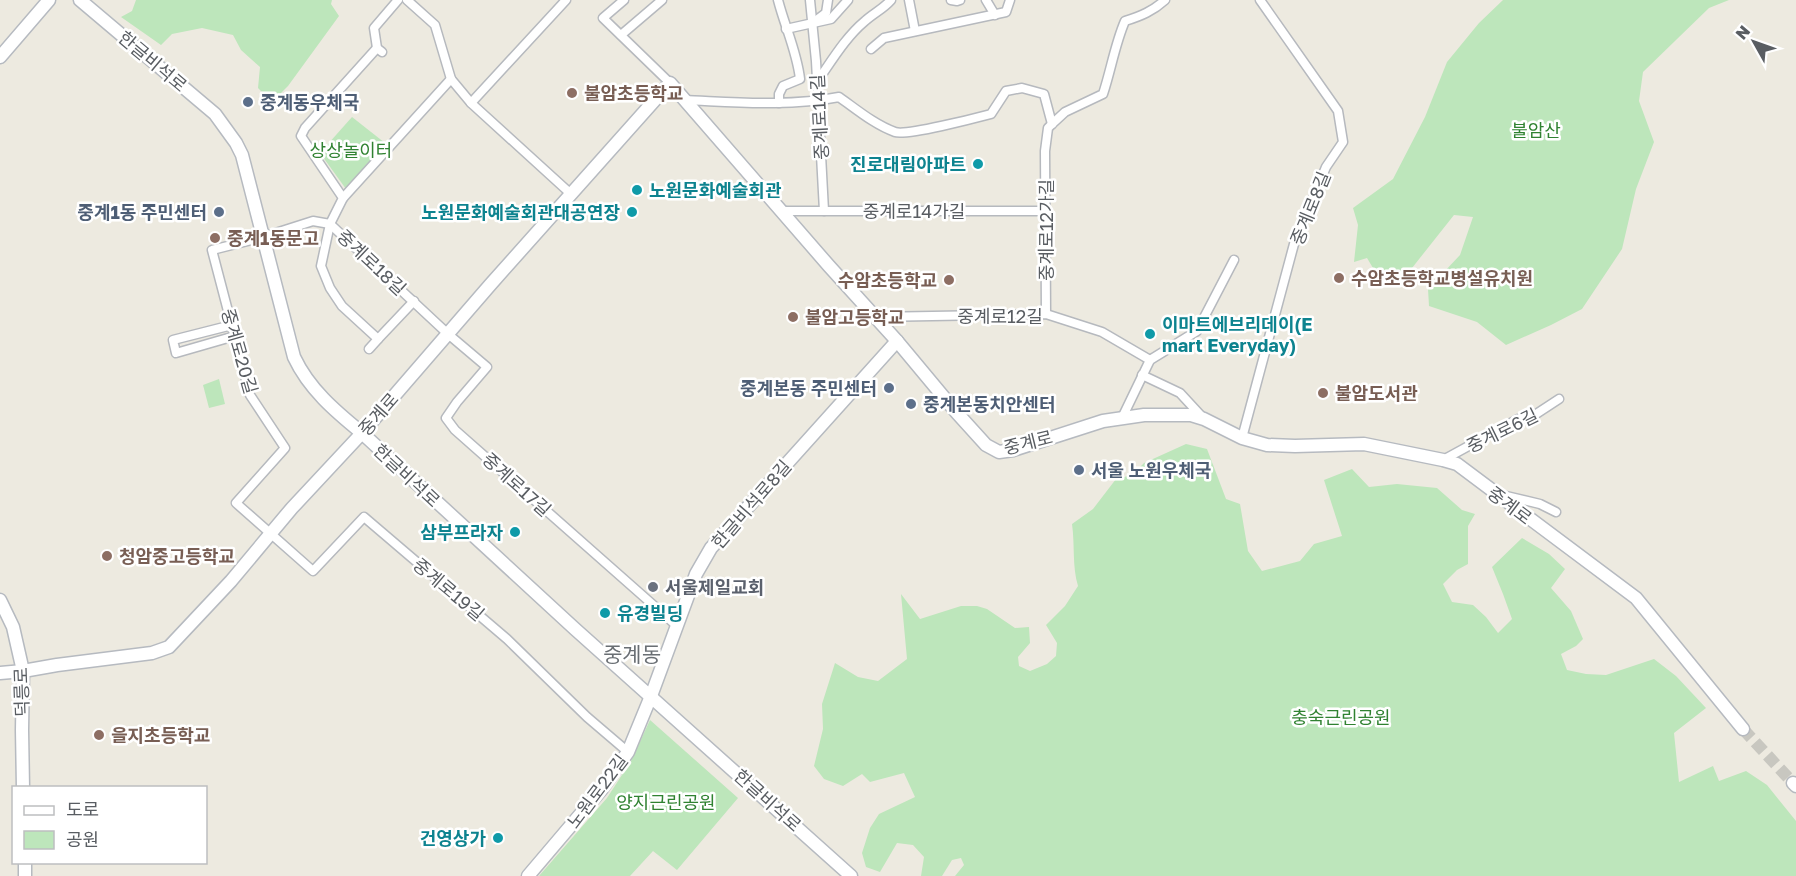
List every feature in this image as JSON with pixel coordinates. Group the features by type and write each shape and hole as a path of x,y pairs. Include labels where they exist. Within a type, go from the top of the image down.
{"street":[{"path":"0,57 49,0"},
{"name":"한글비석로","path":"80,0 215,114 237,143 297,364 314,389 851,876"},
{"path":"343,198 301,136 305,128 379,50 374,28 398,0"},
{"path":"407,0 435,25 451,79 471,103 571,194"},
{"path":"471,103 566,0"},
{"path":"624,0 603,18 670,83"},
{"path":"621,35 662,0"},
{"path":"778,0 798,62 800,79 783,86 779,94 779,103"},
{"name":"중계로14길","path":"810,0 817,78 824,212"},
{"path":"812,22 826,13 828,0"},
{"path":"786,29 831,19 848,0"},
{"path":"817,78 821,76 864,21 890,1 909,0 915,31"},
{"path":"951,0 957,2 960,0"},
{"path":"986,0 995,15"},
{"path":"871,49 884,38 1006,12 1010,0"},
{"path":"683,100 779,103 818,102 839,98 898,134 991,114 1006,91 1022,88 1044,94 1052,124 1065,112 1103,94 1112,67 1118,36 1125,21 1143,16 1165,0"},
{"name":"중계로8길","path":"1242,438 1294,244 1326,167 1343,142 1338,111 1260,0"},
{"path":"330,224 343,198 451,79"},
{"name":"중계로","path":"0,673 152,653 169,647 231,581 322,474 362,433 670,83 986,445 999,452 1013,450 1102,421 1156,415 1191,415 1242,438 1267,445 1364,444 1457,464 1636,598 1743,729"},
{"name":"중계로12가길","path":"1046,314 1046,146 1048,128 1052,124"},
{"name":"중계로14가길","path":"782,212 1046,211"},
{"name":"중계로18길","path":"263,237 313,221 330,224 448,334"},
{"name":"중계로18길","path":"330,224 321,266 330,288 342,306 378,339 414,301"},
{"name":"중계로20길","path":"263,237 212,250 250,395 285,448 236,503 271,534"},
{"path":"1122,418 1150,360 1197,331 1234,260"},
{"name":"중계로12길","path":"875,317 1046,314 1102,332 1150,360"},
{"path":"232,326 173,340 176,353 235,336"},
{"name":"중계로17길","path":"448,334 487,367 446,418 454,430 677,626"},
{"path":"369,349 378,339"},
{"name":"한글비석로8길","path":"651,696 696,574 711,548 897,341"},
{"name":"중계로","path":"1142,375 1180,393 1204,419"},
{"name":"중계로6길","path":"1443,460 1518,419 1530,418 1559,399"},
{"path":"1499,495 1540,504 1556,512"},
{"name":"중계로19길","path":"271,534 313,571 364,517 507,639 587,717 628,752"},
{"name":"덕릉로","path":"0,600 13,627 22,671 23,786"},
{"name":"노원로22길","path":"528,876 602,790 628,752 651,696"}],"green space":[{"path":"136,0 332,0 331,4 339,16 288,86 272,102 258,88 260,67 241,50 233,35 202,28 172,34 161,45 121,17 132,11"},
{"name":"불암산","path":"1503,0 1729,0 1709,8 1643,72 1639,101 1654,142 1636,189 1622,249 1582,309 1506,345 1477,322 1429,306 1428,289 1460,255 1473,217 1454,215 1412,268 1379,278 1367,258 1354,262 1358,225 1353,208 1393,179 1425,117 1447,62 1479,23"},
{"name":"상상놀이터","path":"352,117 385,143 346,189 320,153"},
{"path":"219,379 225,404 209,408 203,385"},
{"name":"충숙근린공원","path":"1186,444 1207,449 1226,499 1240,504 1248,551 1262,571 1300,561 1314,544 1342,536 1324,480 1352,469 1369,487 1397,484 1437,488 1462,510 1475,514 1468,526 1468,564 1457,570 1443,584 1452,602 1473,605 1498,633 1512,619 1492,567 1522,538 1549,554 1565,569 1551,588 1571,611 1583,639 1576,646 1561,654 1567,670 1606,675 1654,659 1676,676 1706,708 1674,733 1679,782 1713,766 1719,781 1746,771 1767,785 1796,821 1796,876 955,876 964,865 961,858 952,860 942,876 921,876 924,857 913,845 897,843 880,872 866,867 862,853 870,828 879,814 915,797 904,773 870,782 862,774 843,786 824,779 814,766 823,729 822,704 835,663 858,677 878,681 907,659 901,594 920,619 961,606 977,606 987,609 1015,628 1029,627 1030,643 1018,657 1019,666 1030,671 1047,664 1056,656 1057,643 1046,625 1065,606 1078,586 1072,524 1093,509 1116,479 1132,475 1144,463"},
{"name":"양지근린공원","path":"650,720 738,798 677,870 653,851 630,876 539,876 607,798 631,761"}],"tunnel":[{"path":"1743,729 1793,783"}],"place":[{"name":"불암초등학교","path":"572,93"},
{"name":"중계동우체국","path":"248,102"},
{"name":"진로대림아파트","path":"978,164"},
{"name":"노원문화예술회관","path":"637,190"},
{"name":"중계1동 주민센터","path":"219,212"},
{"name":"노원문화예술회관대공연장","path":"632,212"},
{"name":"중계1동문고","path":"215,238"},
{"name":"수암초등학교병설유치원","path":"1339,278"},
{"name":"수암초등학교","path":"949,280"},
{"name":"불암고등학교","path":"793,317"},
{"name":"이마트에브리데이(E mart Everyday)","path":"1150,334"},
{"name":"중계본동 주민센터","path":"889,388"},
{"name":"불암도서관","path":"1323,393"},
{"name":"중계본동치안센터","path":"911,404"},
{"name":"서울 노원우체국","path":"1079,470"},
{"name":"삼부프라자","path":"515,532"},
{"name":"청암중고등학교","path":"107,556"},
{"name":"서울제일교회","path":"653,587"},
{"name":"유경빌딩","path":"605,613"},
{"name":"을지초등학교","path":"99,735"},
{"name":"건영상가","path":"498,838"}],"district":[{"name":"중계동","path":"632,654"}]}
